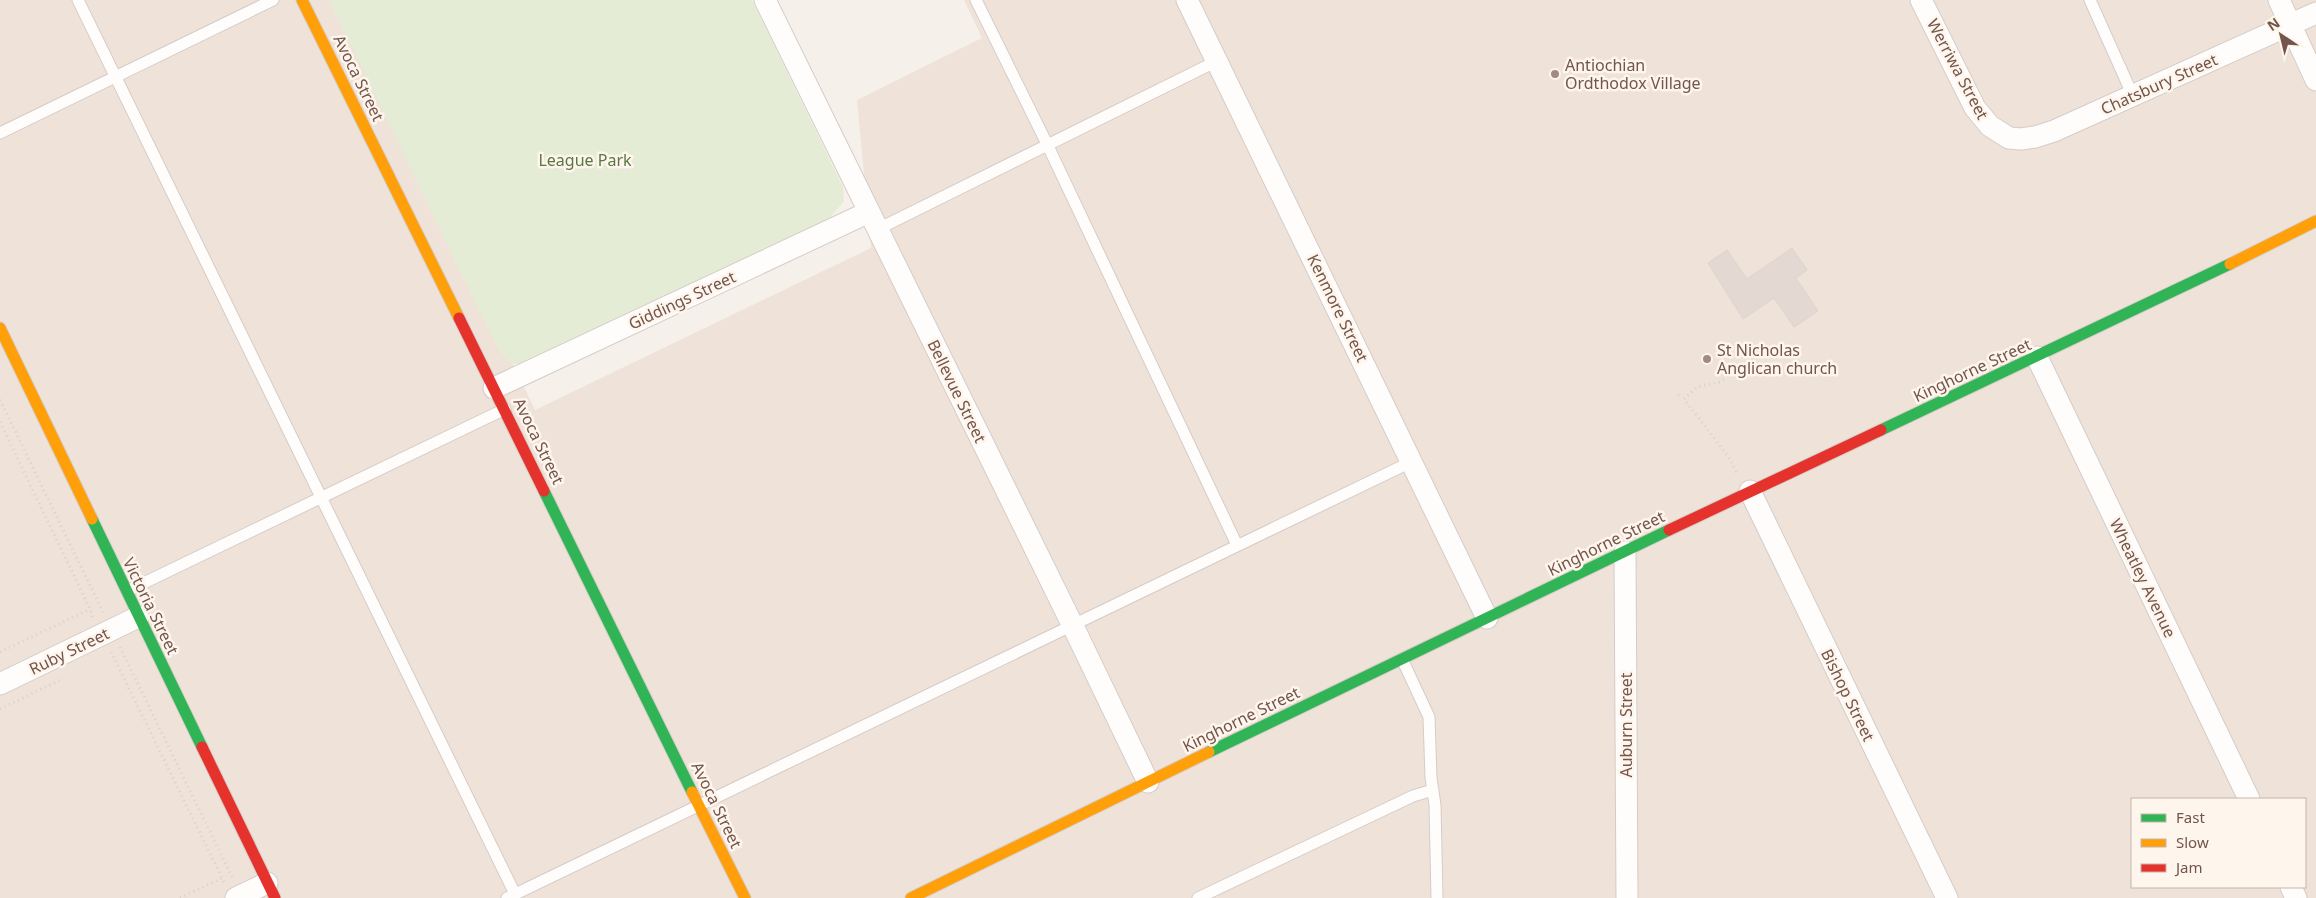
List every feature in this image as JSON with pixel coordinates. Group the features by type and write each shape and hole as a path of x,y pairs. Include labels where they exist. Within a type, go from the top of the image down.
{"street":[{"name":"Avoca Street","path":"302,0 745,898"},
{"name":"Bellevue Street","path":"765,0 1148,782"},
{"name":"Kenmore Street","path":"1187,0 1487,618"},
{"name":"Werriwa Street","path":"1921,0 1975,108 1990,126 1999,133"},
{"path":"2279,0 2316,80"},
{"name":"Chatsbury Street","path":"1999,133 2009,138 2035,137 2133,96 2316,13"},
{"name":"Giddings Street","path":"494,388 873,220"},
{"name":"Kinghorne Street","path":"911,898 1750,491 2037,357 2316,221"},
{"name":"Victoria Street","path":"0,328 6,357 126,592 271,890"},
{"name":"Wheatley Avenue","path":"2037,357 2249,798"},
{"name":"Bishop Street","path":"1750,491 1947,898"},
{"name":"Auburn Street","path":"1625,552 1627,898"},
{"name":"Ruby Street","path":"0,684 138,617"},
{"path":"236,898 271,890"}],"lane":[{"path":"78,0 321,498 511,896 1412,461"},
{"path":"0,133 273,0"},
{"path":"976,0 1048,146 1237,545"},
{"path":"2090,0 2133,96"},
{"path":"873,220 1048,146 1217,61"},
{"path":"126,592 505,409"},
{"path":"1402,659 1430,717 1432,790 1435,804 1437,898"},
{"path":"1198,898 1337,831 1414,796 1432,790"}],"path":[{"path":"1737,472 1730,459 1684,399 1697,387 1720,382 1754,358 1753,355"},
{"path":"0,652 90,609"},
{"path":"104,658 112,654"},
{"path":"0,709 68,676"},
{"path":"180,898 222,878"}],"shaded area":[{"path":"0,0 338,0 535,410 871,248 857,100 982,38 964,0 2316,0 2316,898 0,898"}],"green space":[{"name":"League Park","path":"329,0 752,0 843,187 844,201 829,219 531,363 512,364 499,351"}],"building":[{"path":"1792,248 1807,270 1796,278 1818,311 1794,327 1774,298 1743,319 1708,263 1727,250 1747,279"}],"traffic: fast":[{"path":"1881,430 2230,264"},
{"path":"544,491 692,792"},
{"path":"92,519 202,747"},
{"path":"1209,752 1669,530"}],"traffic: slow":[{"path":"302,0 459,318"},
{"path":"2230,264 2316,221"},
{"path":"0,328 92,519"},
{"path":"911,898 1209,752"},
{"path":"692,792 745,898"}],"traffic: jam":[{"path":"459,318 544,491"},
{"path":"1669,530 1881,430"},
{"path":"202,747 275,898"}],"place":[{"name":"Antiochian Ordthodox Village","path":"1555,74"},
{"name":"St Nicholas Anglican church","path":"1707,359"}]}
